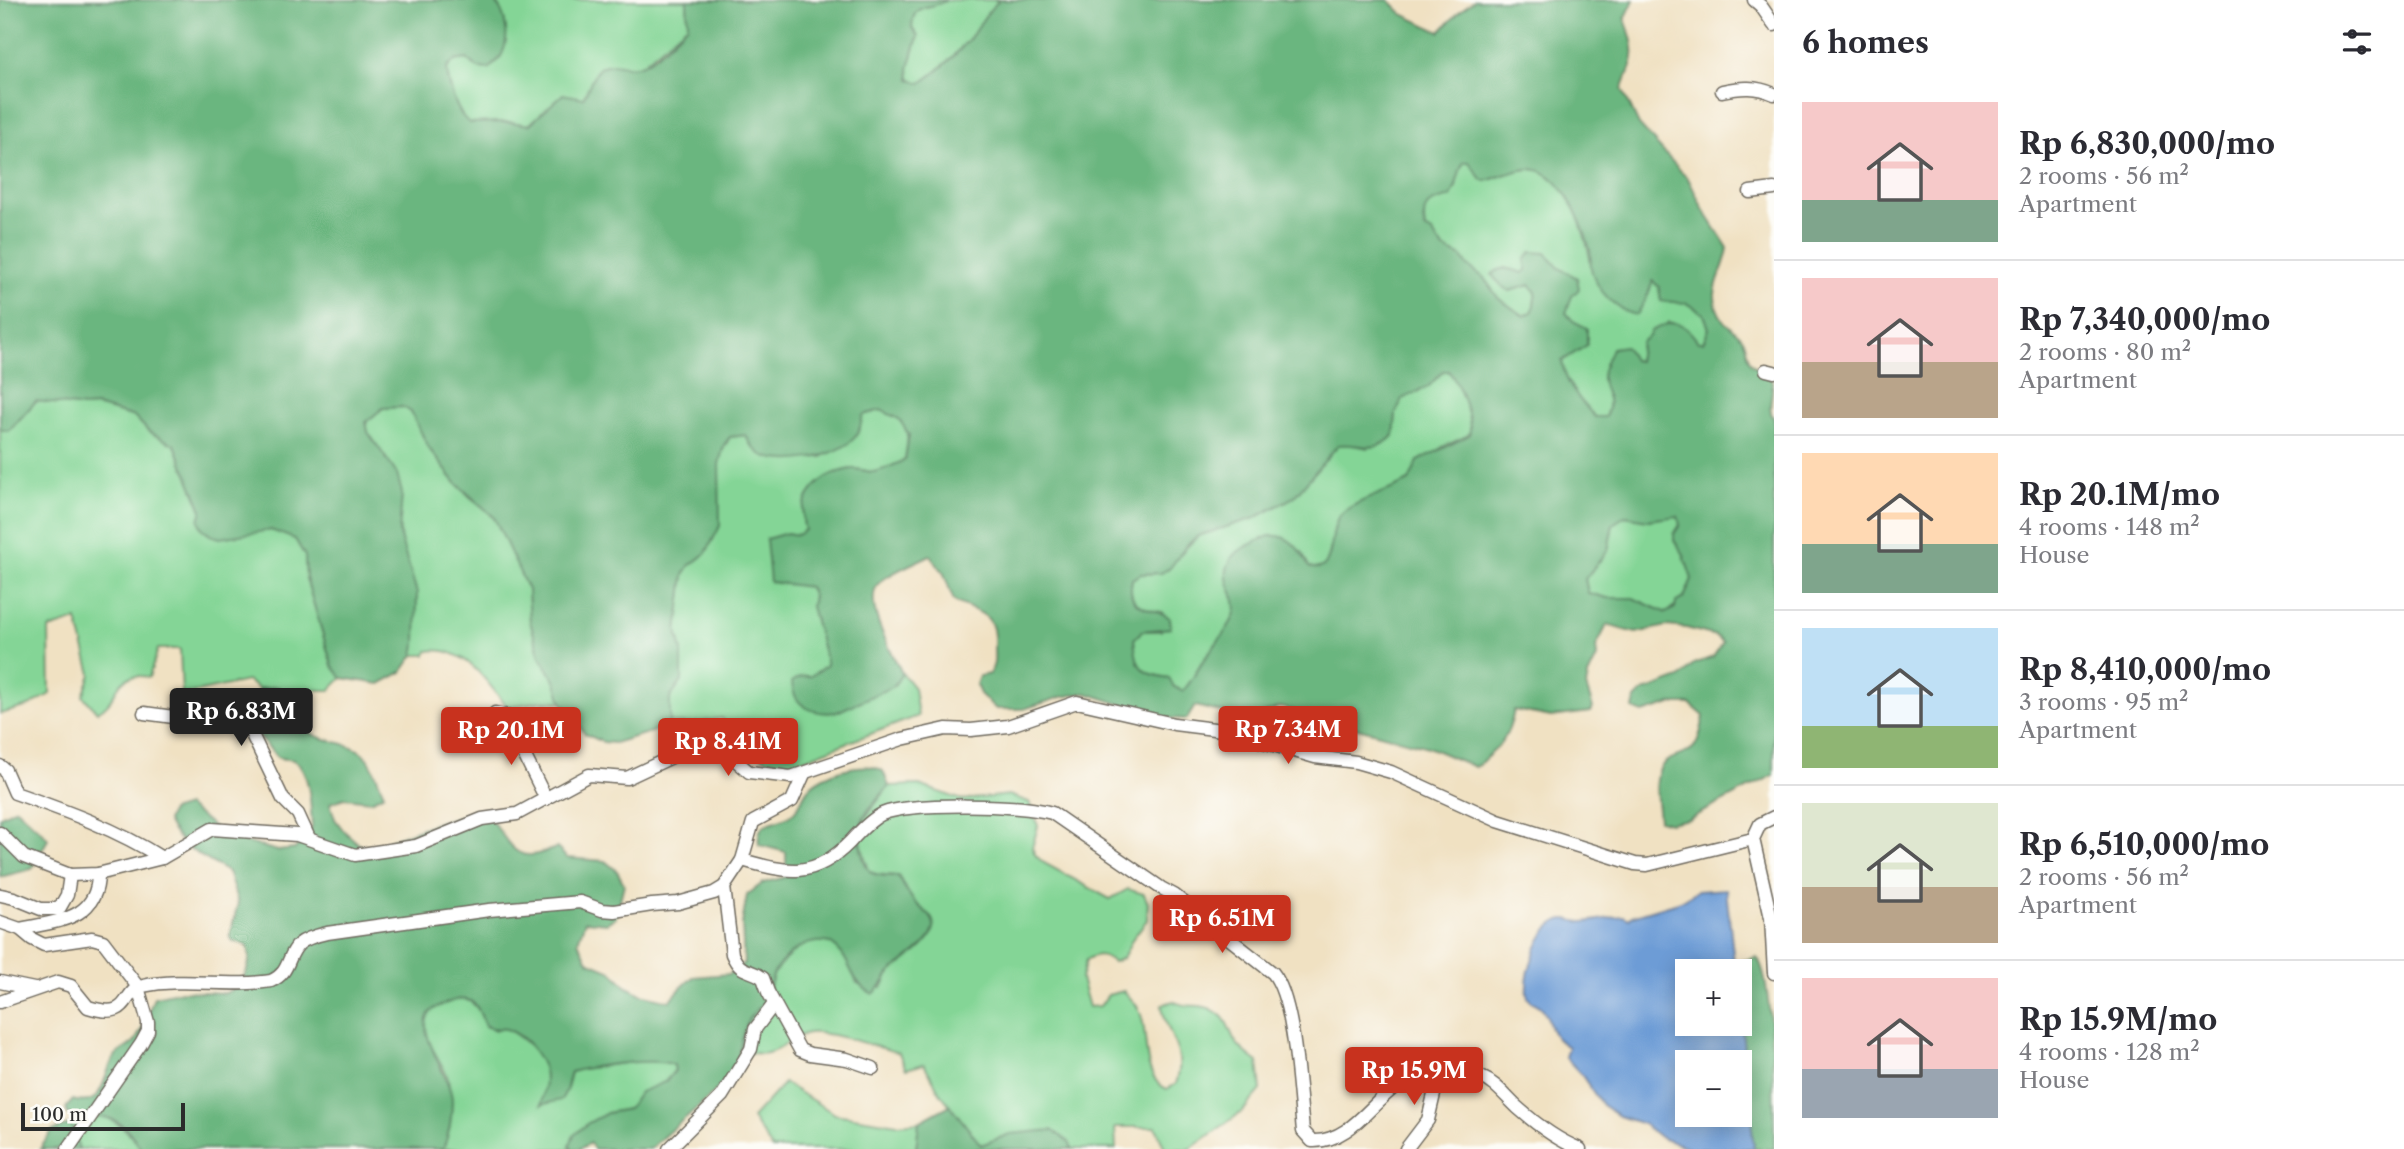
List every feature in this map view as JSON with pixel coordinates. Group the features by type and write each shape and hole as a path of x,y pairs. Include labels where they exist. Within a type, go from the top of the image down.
{"street":[{"path":"1754,0 1774,25"},
{"path":"1722,91 1743,87 1774,94"},
{"path":"1750,192 1774,189"},
{"path":"0,834 24,858 70,875 98,874 162,858 212,829 224,828 309,838 352,855 405,849 482,819 517,814 589,775 627,778 678,754 711,749 729,752 738,764 749,772 785,778 804,774 902,738 946,729 971,730 1008,726 1077,702 1174,724 1222,730 1315,757 1356,762 1391,772 1498,821 1635,864 1647,865 1753,839"},
{"path":"144,713 203,721 205,725 245,720 283,799 298,814 309,838"},
{"path":"495,713 513,719 513,732 546,799"},
{"path":"0,766 5,770 15,793 97,822 162,858"},
{"path":"0,1002 58,982 71,986 88,1007 115,1010 123,1006 138,987 158,983 271,981 285,971 298,945 327,933 489,910 580,902 602,910 623,911 678,903 724,887 742,860 753,822 792,801 804,774"},
{"path":"742,860 765,867 794,870 819,867 835,857 875,818 908,808 1027,808 1052,813 1192,908 1280,980 1291,1023 1303,1131 1312,1142 1324,1142 1340,1135 1405,1080 1427,1073 1462,1073 1481,1077 1497,1087 1544,1128 1567,1144 1580,1149"},
{"path":"1774,817 1760,824 1753,839 1772,918 1774,973"},
{"path":"20,929 70,918 84,910 98,888 98,874"},
{"path":"1,895 43,909 60,909 67,895 70,875"},
{"path":"724,887 732,954 738,967 763,978 794,1042 803,1052 847,1059 873,1068"},
{"path":"0,922 20,929 44,946 92,938 103,941 138,987 147,1013 148,1031 141,1044 68,1149"},
{"path":"0,982 38,989"},
{"path":"669,1149 722,1096 751,1049 755,1029 774,1004"},
{"path":"1406,1149 1428,1120 1439,1073"}],"green space":[{"path":"0,0 494,0 502,12 506,26 506,42 501,56 489,69 478,68 467,59 454,61 447,68 451,90 460,112 469,123 510,122 529,125 563,94 583,98 599,68 611,64 636,66 656,55 688,25 687,0 947,0 919,10 913,19 912,28 918,36 909,68 910,79 921,83 959,51 1000,0 1389,0 1402,14 1440,32 1475,0 1634,0 1625,19 1632,40 1633,55 1622,89 1639,125 1689,180 1703,209 1728,248 1715,292 1718,310 1723,320 1743,339 1750,361 1769,376 1772,382 1770,406 1774,419 1774,775 1689,819 1669,823 1659,820 1656,787 1660,769 1666,762 1693,748 1704,716 1690,704 1671,704 1643,713 1633,709 1635,699 1642,692 1680,678 1694,664 1713,657 1723,642 1716,636 1667,626 1636,633 1607,625 1596,647 1597,657 1586,686 1593,708 1590,712 1551,717 1514,710 1506,736 1490,755 1475,767 1428,747 1280,707 1249,719 1195,706 1187,719 1164,718 1086,693 1061,697 1024,709 996,709 980,694 976,685 979,676 989,674 994,664 993,627 979,612 954,601 944,574 930,555 887,577 875,589 874,600 880,627 902,673 894,686 837,712 820,712 806,708 796,698 792,682 800,677 811,676 827,665 811,606 813,596 809,587 770,582 766,539 787,533 797,535 805,530 803,518 807,498 813,489 830,476 852,469 874,472 905,460 909,435 899,419 881,410 863,415 857,434 848,444 824,455 809,458 781,460 769,457 759,453 746,435 730,437 724,445 719,464 720,526 706,553 689,566 684,575 677,631 682,651 682,681 670,698 670,723 614,743 603,742 585,734 562,702 556,682 540,656 530,621 528,590 494,517 455,482 429,448 411,412 403,407 383,408 366,422 368,432 397,474 402,493 399,534 417,593 414,655 402,672 380,684 342,678 332,665 306,578 305,556 295,539 271,530 220,538 210,535 202,528 199,520 202,510 175,445 149,432 135,417 96,406 36,401 9,431 0,429","holes":["1464,162 1469,162 1481,179 1486,181 1528,169 1551,177 1576,212 1590,250 1592,272 1609,300 1622,310 1637,315 1653,281 1659,287 1661,301 1686,303 1704,314 1709,329 1703,342 1698,342 1682,325 1672,323 1651,331 1641,342 1638,361 1633,360 1625,346 1612,348 1602,376 1608,410 1605,417 1595,417 1570,385 1562,361 1587,345 1587,328 1573,321 1566,313 1572,296 1579,289 1577,278 1559,268 1546,253 1531,252 1525,260 1527,270 1523,273 1507,269 1495,272 1492,275 1509,291 1530,285 1536,292 1533,311 1524,316 1499,299 1483,277 1468,266 1462,257 1444,249 1431,232 1425,229 1426,209 1432,203 1451,197","1443,371 1448,371 1464,402 1469,435 1418,461 1409,481 1363,501 1340,515 1324,565 1318,568 1309,567 1294,545 1284,537 1277,536 1263,538 1235,554 1228,565 1227,576 1234,598 1234,616 1183,691 1174,687 1169,678 1152,674 1142,668 1134,639 1142,631 1171,628 1170,618 1136,603 1132,598 1132,579 1141,574 1161,573 1170,568 1188,544 1198,536 1255,518 1294,497 1338,445 1374,447 1387,441 1394,435 1396,413 1402,399 1428,387","1625,516 1648,520 1678,516 1680,525 1674,534 1674,540 1683,553 1692,579 1684,598 1676,602 1675,608 1666,613 1633,598 1607,598 1588,593 1585,579 1608,550 1613,524"]},
{"path":"494,0 687,0 688,25 640,66 621,64 596,72 583,99 563,94 529,125 510,122 469,123 454,98 447,68 454,61 467,59 478,68 501,56 505,26 502,13"},
{"path":"947,0 1000,0 965,44 941,68 921,83 910,79 909,69 918,36 912,28 915,13"},
{"path":"1469,161 1481,179 1486,181 1528,169 1542,171 1554,179 1565,192 1581,225 1592,272 1647,297 1652,281 1659,287 1661,301 1686,303 1704,314 1709,329 1703,342 1698,342 1682,326 1669,322 1641,342 1638,361 1633,360 1602,377 1608,406 1605,417 1595,417 1570,385 1562,361 1587,345 1566,313 1577,278 1559,268 1527,270 1523,273 1505,268 1510,291 1530,285 1536,292 1533,311 1525,316 1499,299 1483,277 1468,266 1462,257 1444,249 1431,232 1425,229 1423,218 1426,207 1456,188 1458,171 1464,162"},
{"path":"1443,371 1448,371 1460,392 1467,411 1469,435 1442,447 1409,481 1392,490 1331,541 1329,557 1324,566 1309,567 1302,552 1227,578 1236,601 1234,616 1183,691 1174,687 1169,678 1151,674 1141,668 1134,639 1142,631 1161,631 1162,612 1142,607 1133,600 1132,579 1141,574 1161,573 1198,536 1320,464 1338,445 1368,448 1394,435 1396,413 1402,399 1428,387"},
{"path":"36,401 96,406 135,417 149,432 175,445 202,510 200,523 204,531 223,536 269,530 295,539 305,556 306,578 332,665 342,678 330,690 281,690 277,687 259,689 247,681 182,695 180,649 158,649 149,677 137,676 122,682 105,707 97,712 83,696 91,674 77,620 49,629 50,694 29,706 0,714 0,429 9,431"},
{"path":"403,407 411,412 429,449 455,482 487,510 499,525 528,590 530,621 540,656 556,682 562,702 543,701 507,707 483,677 464,659 441,651 414,655 417,593 401,544 399,523 402,493 368,432 366,422 383,408"},
{"path":"881,410 898,418 906,428 905,460 874,472 852,469 831,476 814,489 808,498 803,518 805,530 797,535 787,533 767,539 809,587 813,596 811,606 827,665 811,676 800,677 876,693 894,686 902,673 914,688 918,716 791,764 768,760 738,742 722,718 690,724 670,723 670,698 682,681 682,651 677,631 684,575 689,566 706,553 720,455 730,437 746,435 750,444 775,459 822,457 857,435 863,415"},
{"path":"1678,515 1680,525 1674,534 1674,540 1683,552 1692,579 1684,598 1666,613 1633,598 1607,598 1588,593 1585,579 1608,550 1613,524 1625,516 1648,520"},
{"path":"278,687 304,728 319,737 354,748 368,759 373,767 384,794 371,801 344,798 330,803 335,819 360,845 372,847 439,822 476,814 491,821 521,854 533,855 557,848 567,858 605,861 617,871 624,884 616,917 607,923 585,921 578,941 588,961 612,971 627,987 641,994 670,1001 693,977 729,974 744,963 742,924 747,895 763,883 786,877 786,852 759,845 761,830 769,823 794,812 814,783 844,769 866,766 883,771 889,786 869,809 862,823 860,837 864,860 872,873 898,876 911,897 932,918 933,931 924,945 890,973 873,994 858,982 843,955 830,943 804,945 789,955 773,975 765,1001 748,1021 736,1067 706,1100 650,1149 594,1149 590,1143 579,1149 572,1149 570,1144 574,1135 588,1123 607,1113 628,1109 640,1092 665,1082 675,1071 674,1065 639,1062 571,1072 561,1100 541,1105 543,1066 529,1044 509,1030 485,1026 475,1004 462,999 442,1005 431,1012 426,1022 427,1034 450,1089 452,1101 450,1125 443,1149 141,1149 128,1130 114,1120 97,1117 75,1119 67,1113 66,1108 73,1100 84,1102 98,1094 116,1055 137,1037 154,997 182,991 226,993 238,984 246,973 249,959 247,945 232,941 230,936 238,903 228,872 185,845 167,821 171,811 187,806 227,837 278,851 295,849 312,828 307,780 299,764 277,757 258,735 256,703 259,689"},
{"path":"919,785 962,800 1009,795 1029,802 1038,826 1032,848 1044,863 1110,899 1128,889 1144,894 1148,903 1147,920 1133,938 1123,958 1113,962 1097,955 1086,960 1081,979 1089,1007 1100,1006 1108,995 1124,991 1137,1006 1142,1018 1152,1075 1167,1089 1176,1084 1179,1061 1162,1005 1173,1001 1183,1005 1206,1007 1217,1012 1226,1022 1239,1046 1258,1062 1261,1090 1243,1111 1190,1149 1165,1149 1156,1127 1115,1127 1116,1149 1072,1149 1068,1142 1010,1134 981,1145 941,1094 924,1064 906,1069 899,1053 818,1033 804,1034 767,1053 739,1050 747,1022 766,998 775,972 801,947 818,941 834,946 848,963 857,983 882,988 888,975 918,950 929,915 914,902 898,876 873,874 869,870 861,833 866,816 889,786"},
{"path":"16,808 48,839 32,869 0,877 0,816"},
{"path":"1757,957 1767,991 1773,1078 1774,1149 1754,1149 1752,1050 1744,1050 1742,1036 1752,1036 1752,959 1749,959"},
{"path":"461,998 474,1005 485,1026 495,1030 505,1028 534,1050 545,1074 542,1105 566,1091 571,1072 580,1069 654,1061 674,1065 675,1070 665,1082 641,1092 628,1109 607,1113 570,1144 572,1149 443,1149 448,1115 448,1079 429,1042 425,1022 428,1014 436,1007"},
{"path":"784,1083 835,1114 897,1124 919,1122 916,1149 772,1149 752,1118"},
{"path":"950,1105 981,1145 1010,1134 1052,1130 1069,1142 1072,1149 916,1149 919,1122"},
{"path":"104,1116 125,1130 141,1149 79,1149 71,1124 75,1119"},
{"path":"71,1124 79,1149 40,1149 52,1131"}],"water":[{"path":"1726,889 1734,959 1675,959 1675,1036 1742,1036 1744,1050 1675,1050 1675,1127 1752,1127 1754,1149 1693,1149 1661,1138 1643,1124 1619,1116 1602,1105 1581,1074 1565,1057 1568,1047 1553,1033 1542,1008 1529,999 1527,994 1528,976 1538,944 1556,922 1566,919 1587,922 1624,916 1629,919 1678,902 1697,891"}]}
